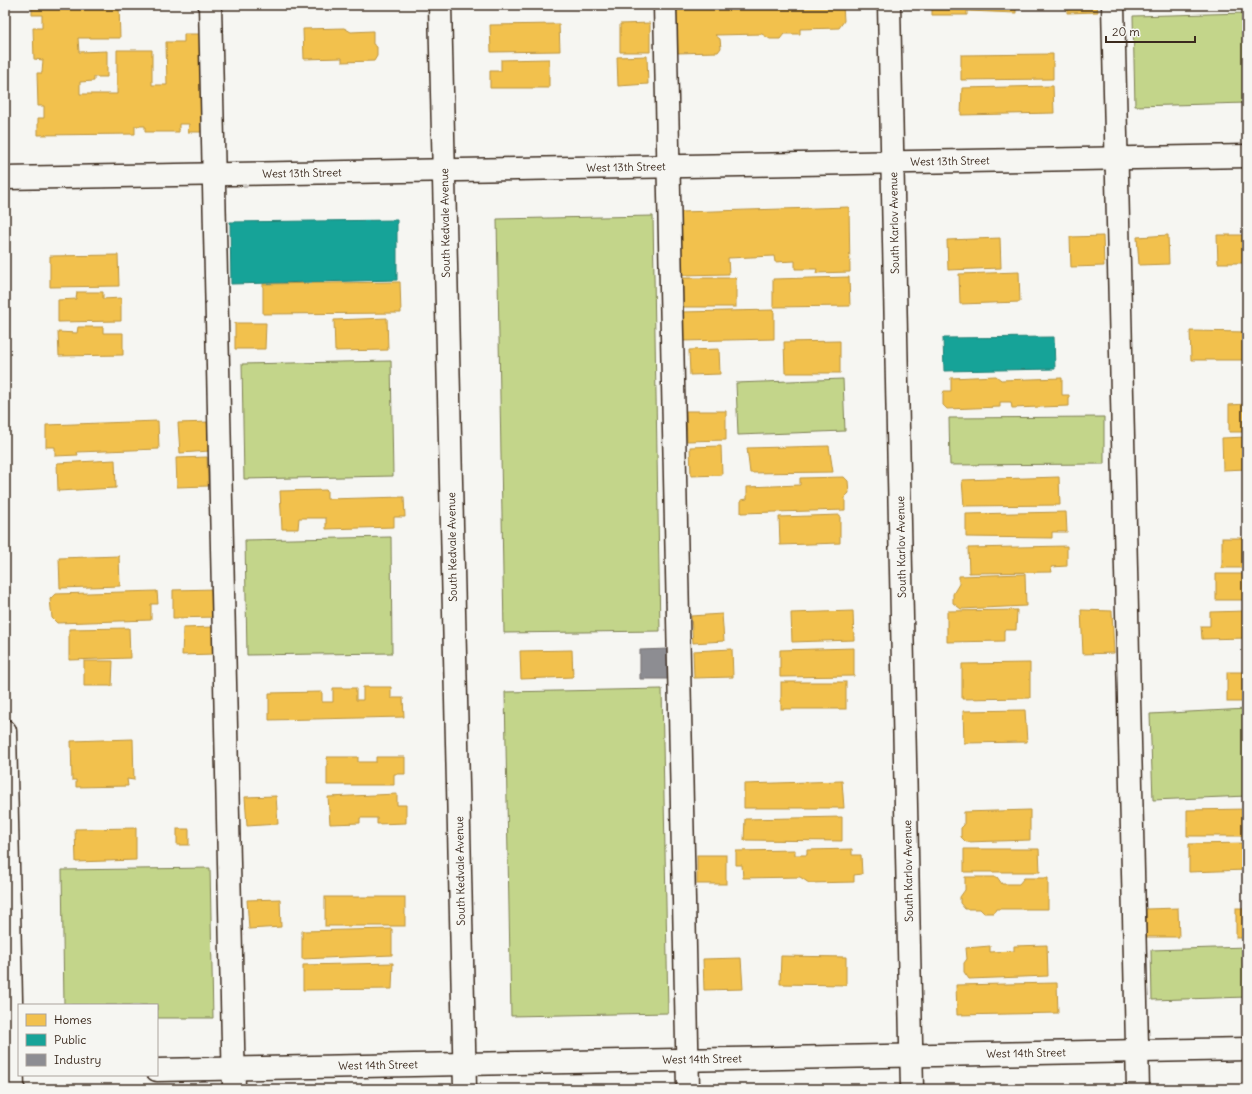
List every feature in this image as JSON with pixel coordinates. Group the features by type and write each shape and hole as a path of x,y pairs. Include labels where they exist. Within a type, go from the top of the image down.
{"street":[{"path":"210,5 234,1079"},
{"name":"South Kedvale Avenue","path":"440,5 465,1089"},
{"path":"665,5 688,1089"},
{"name":"South Karlov Avenue","path":"889,5 912,1089"},
{"path":"1113,5 1138,1089"},
{"name":"West 13th Street","path":"5,178 1247,156"},
{"path":"5,731 13,1077"},
{"name":"West 14th Street","path":"158,1070 234,1079 464,1064 912,1054 1247,1049"}],"green space":[{"path":"1247,13 1247,103 1135,106 1133,16"},
{"path":"653,216 660,631 504,633 497,219"},
{"path":"391,361 393,476 244,479 242,364"},
{"path":"843,379 845,431 738,435 736,383"},
{"path":"1104,417 1104,464 950,465 949,418"},
{"path":"391,537 392,653 247,655 245,540"},
{"path":"662,689 668,1013 511,1016 505,692"},
{"path":"1247,709 1247,796 1153,800 1150,714"},
{"path":"210,868 213,1018 158,1018 158,1004 64,1004 62,870"},
{"path":"1247,947 1247,997 1152,1000 1151,950"}],"building: Homes":[{"path":"32,5 119,5 120,38 78,38 79,52 107,51 107,77 94,77 94,81 80,82 80,94 117,94 117,50 152,50 152,85 167,85 166,42 184,42 184,34 204,34 205,132 188,132 189,124 179,124 179,132 145,132 145,126 135,126 135,134 38,135 38,118 44,118 44,106 38,106 37,73 42,73 43,60 34,59 33,28 42,28 42,15 32,15"},
{"path":"675,5 843,5 844,21 839,28 800,29 800,34 784,34 780,39 770,39 762,34 715,35 720,39 721,48 718,52 676,53"},
{"path":"932,5 1016,5 1016,13 967,11 967,15 932,15"},
{"path":"1067,5 1097,5 1098,12 1067,13"},
{"path":"1228,5 1247,5 1247,6 1228,7"},
{"path":"650,23 650,52 620,52 620,24"},
{"path":"559,24 560,51 491,52 490,25"},
{"path":"344,28 351,32 373,31 373,44 377,47 377,56 374,61 342,62 342,58 304,59 303,29"},
{"path":"1053,54 1053,79 961,80 961,55"},
{"path":"647,56 648,84 618,86 617,57"},
{"path":"549,59 549,88 490,88 490,71 501,71 501,60"},
{"path":"1053,86 1054,113 961,115 962,88"},
{"path":"849,207 850,272 816,273 817,269 795,269 795,261 775,262 774,256 728,258 729,274 682,275 681,212"},
{"path":"1168,235 1169,264 1139,265 1137,237"},
{"path":"1217,235 1247,235 1247,263 1218,263"},
{"path":"1103,236 1104,266 1071,267 1070,237"},
{"path":"1000,238 1001,268 948,270 947,240"},
{"path":"118,255 119,286 50,287 50,256"},
{"path":"1019,272 1020,302 960,304 959,274"},
{"path":"849,277 850,306 773,307 773,279"},
{"path":"682,278 736,278 736,307 682,307"},
{"path":"400,282 401,313 263,314 263,284"},
{"path":"77,292 103,292 103,299 121,298 121,321 58,322 58,300 76,299"},
{"path":"774,310 774,339 682,341 682,312"},
{"path":"387,318 388,350 335,351 334,320"},
{"path":"235,323 266,323 265,349 235,349"},
{"path":"78,327 103,327 103,333 123,333 123,355 59,356 58,332 77,333"},
{"path":"1190,331 1247,332 1247,360 1191,360"},
{"path":"840,341 840,373 785,373 784,342"},
{"path":"719,349 720,374 690,375 689,350"},
{"path":"996,376 1001,380 1062,378 1062,395 1069,395 1069,406 1012,408 1011,402 1000,402 1000,407 947,409 943,405 944,391 951,391 951,378"},
{"path":"1247,404 1247,432 1229,432 1229,405"},
{"path":"686,411 726,411 726,440 687,441"},
{"path":"158,421 159,449 77,452 78,455 55,456 55,447 46,447 46,425"},
{"path":"209,422 210,451 180,453 178,423"},
{"path":"1247,437 1247,469 1223,470 1222,438"},
{"path":"721,446 722,475 691,476 690,447"},
{"path":"829,446 833,472 750,473 747,448"},
{"path":"207,457 208,486 177,487 176,458"},
{"path":"115,460 116,488 58,491 57,463"},
{"path":"844,477 848,481 849,493 845,497 845,510 741,513 741,500 747,499 747,487 800,485 800,478"},
{"path":"1059,477 1060,505 964,506 962,480"},
{"path":"327,490 327,499 404,497 405,517 394,517 394,527 326,529 326,518 299,518 298,529 282,529 280,491"},
{"path":"1066,512 1067,532 1052,532 1052,538 966,537 966,514"},
{"path":"840,515 840,543 780,545 779,517"},
{"path":"1222,538 1247,538 1247,568 1222,568"},
{"path":"1067,546 1067,566 1051,567 1052,572 969,573 968,548"},
{"path":"119,556 120,586 60,588 59,558"},
{"path":"1025,574 1026,606 961,609 953,603 953,594 959,584 959,576"},
{"path":"1216,574 1247,574 1247,600 1216,600"},
{"path":"216,589 216,617 173,618 173,590"},
{"path":"157,591 158,604 151,604 151,620 57,623 52,618 50,599 55,594"},
{"path":"1017,610 1016,630 1004,630 1004,641 947,642 947,611"},
{"path":"1081,610 1112,611 1114,653 1083,654"},
{"path":"853,611 854,640 792,642 791,613"},
{"path":"1247,611 1247,638 1202,639 1201,626 1210,626 1210,612"},
{"path":"722,614 724,641 693,643 691,616"},
{"path":"213,627 214,654 182,655 183,628"},
{"path":"129,628 130,658 69,660 69,629"},
{"path":"854,648 854,676 780,677 780,650"},
{"path":"732,649 733,677 694,678 693,651"},
{"path":"572,650 573,677 521,679 520,651"},
{"path":"84,661 113,661 112,686 84,686"},
{"path":"1030,663 1030,698 962,699 962,664"},
{"path":"1227,672 1247,672 1247,702 1227,702"},
{"path":"781,682 846,682 846,709 781,709"},
{"path":"363,687 391,687 391,698 403,698 404,717 269,720 269,693 322,692 322,702 333,702 333,688 356,688 356,700 363,700"},
{"path":"1025,710 1027,742 964,743 963,711"},
{"path":"133,739 134,780 127,779 128,786 76,787 76,780 72,780 71,741"},
{"path":"327,757 358,757 358,762 376,762 376,757 405,757 405,774 394,774 394,785 327,785"},
{"path":"842,781 844,808 744,808 744,784"},
{"path":"397,794 397,805 406,805 406,823 377,824 377,818 360,818 360,823 330,824 328,797"},
{"path":"276,796 278,824 247,826 245,797"},
{"path":"1247,809 1247,836 1187,836 1187,810"},
{"path":"1030,810 1030,840 966,842 961,837 961,828 964,825 964,812"},
{"path":"842,817 842,841 744,840 745,819"},
{"path":"136,828 136,860 76,862 75,829"},
{"path":"177,829 189,829 189,845 177,845"},
{"path":"1247,843 1247,870 1189,872 1189,844"},
{"path":"852,849 852,855 861,855 862,874 854,875 854,882 809,883 800,877 743,878 742,865 736,865 736,851 795,850 795,855 807,855 807,850"},
{"path":"964,849 1039,849 1040,872 964,872"},
{"path":"697,855 726,855 726,884 697,884"},
{"path":"965,877 997,877 1002,884 1019,884 1024,878 1048,878 1048,909 996,909 994,913 984,913 980,909 965,909 960,903 960,897 965,890"},
{"path":"325,897 405,897 405,926 325,926"},
{"path":"280,899 281,927 249,929 247,900"},
{"path":"1178,908 1179,937 1146,937 1146,909"},
{"path":"1236,908 1247,908 1247,938 1236,938"},
{"path":"392,929 392,955 302,959 302,931"},
{"path":"1047,945 1048,976 969,979 964,972 964,963 967,959 966,948 990,946 990,952 1014,951 1014,946"},
{"path":"781,956 846,957 846,985 780,984"},
{"path":"741,958 743,989 704,990 703,959"},
{"path":"393,963 392,989 303,990 303,965"},
{"path":"1057,983 1058,1013 957,1015 956,985"}],"building: Public":[{"path":"397,220 397,280 231,284 230,222"},
{"path":"1054,337 1055,369 944,371 943,338"}],"building: Industry":[{"path":"668,649 668,679 640,679 640,650"}]}
